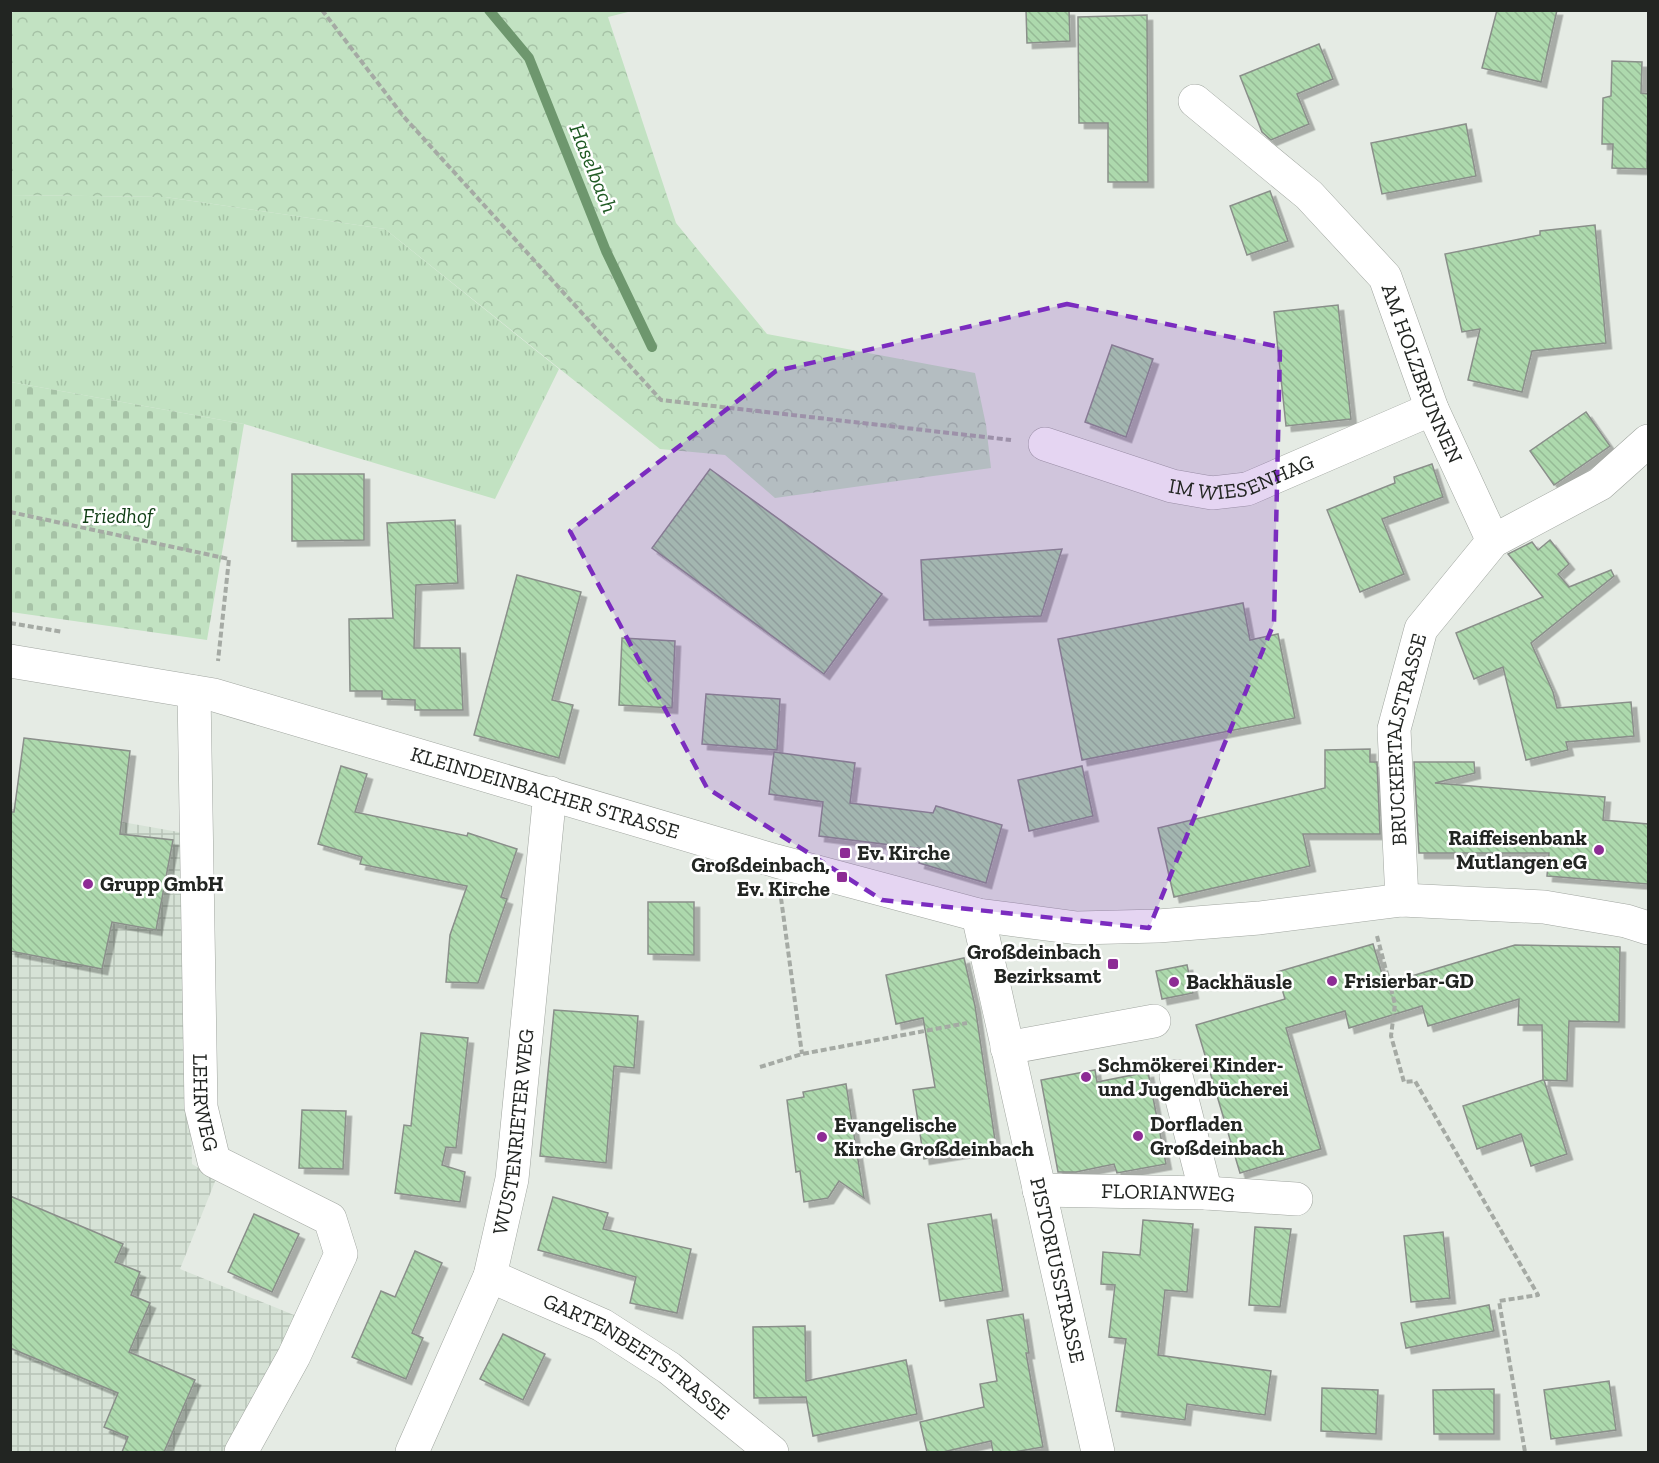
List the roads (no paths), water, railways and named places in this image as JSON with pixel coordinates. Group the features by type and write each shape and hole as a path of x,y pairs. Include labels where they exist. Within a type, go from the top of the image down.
{"street":[{"name":"AM HOLZBRUNNEN","path":"1195,101 1309,195 1385,277 1432,409 1493,541"},
{"name":"IM WIESENHAG","path":"1045,444 1172,486 1212,493 1247,489 1432,409"},
{"name":"BRUCKERTALSTRASSE","path":"1401,900 1394,729 1421,629 1493,541 1600,484 1648,441"},
{"name":"KLEINDEINBACHER STRASSE","path":"10,661 204,693 776,861 978,915 1077,927 1158,927 1259,918 1401,900 1544,907 1626,921 1648,928"},
{"name":"LEHRWEG","path":"204,693 201,1107 214,1161 330,1219 341,1254 294,1356 242,1452"},
{"name":"WUSTENRIETER WEG","path":"412,1452 490,1276 512,1179 549,793"},
{"name":"PISTORIUSSTRASSE","path":"978,915 1098,1452"},
{"path":"1007,1048 1154,1021"},
{"path":"1176,1076 1206,1193"},
{"name":"FLORIANWEG","path":"1039,1190 1206,1193 1296,1199"},
{"name":"GARTENBEETSTRASSE","path":"490,1276 602,1325 669,1368 772,1452"}],"waterway":[{"name":"Haselbach","path":"489,10 529,58 606,251 652,347"}],"place":[{"name":"Raiffeisenbank Mutlangen eG","path":"1599,850"},
{"name":"Ev. Kirche","path":"845,853"},
{"name":"Großdeinbach, Ev. Kirche","path":"842,877"},
{"name":"Grupp GmbH","path":"88,884"},
{"name":"Großdeinbach Bezirksamt","path":"1113,964"},
{"name":"Frisierbar-GD","path":"1332,981"},
{"name":"Backhäusle","path":"1174,982"},
{"name":"Schmökerei Kinder- und Jugendbücherei","path":"1086,1077"},
{"name":"Dorfladen Großdeinbach","path":"1138,1136"},
{"name":"Evangelische Kirche Großdeinbach","path":"822,1137"}],"park label":[{"name":"Friedhof","path":"118,516"}]}
